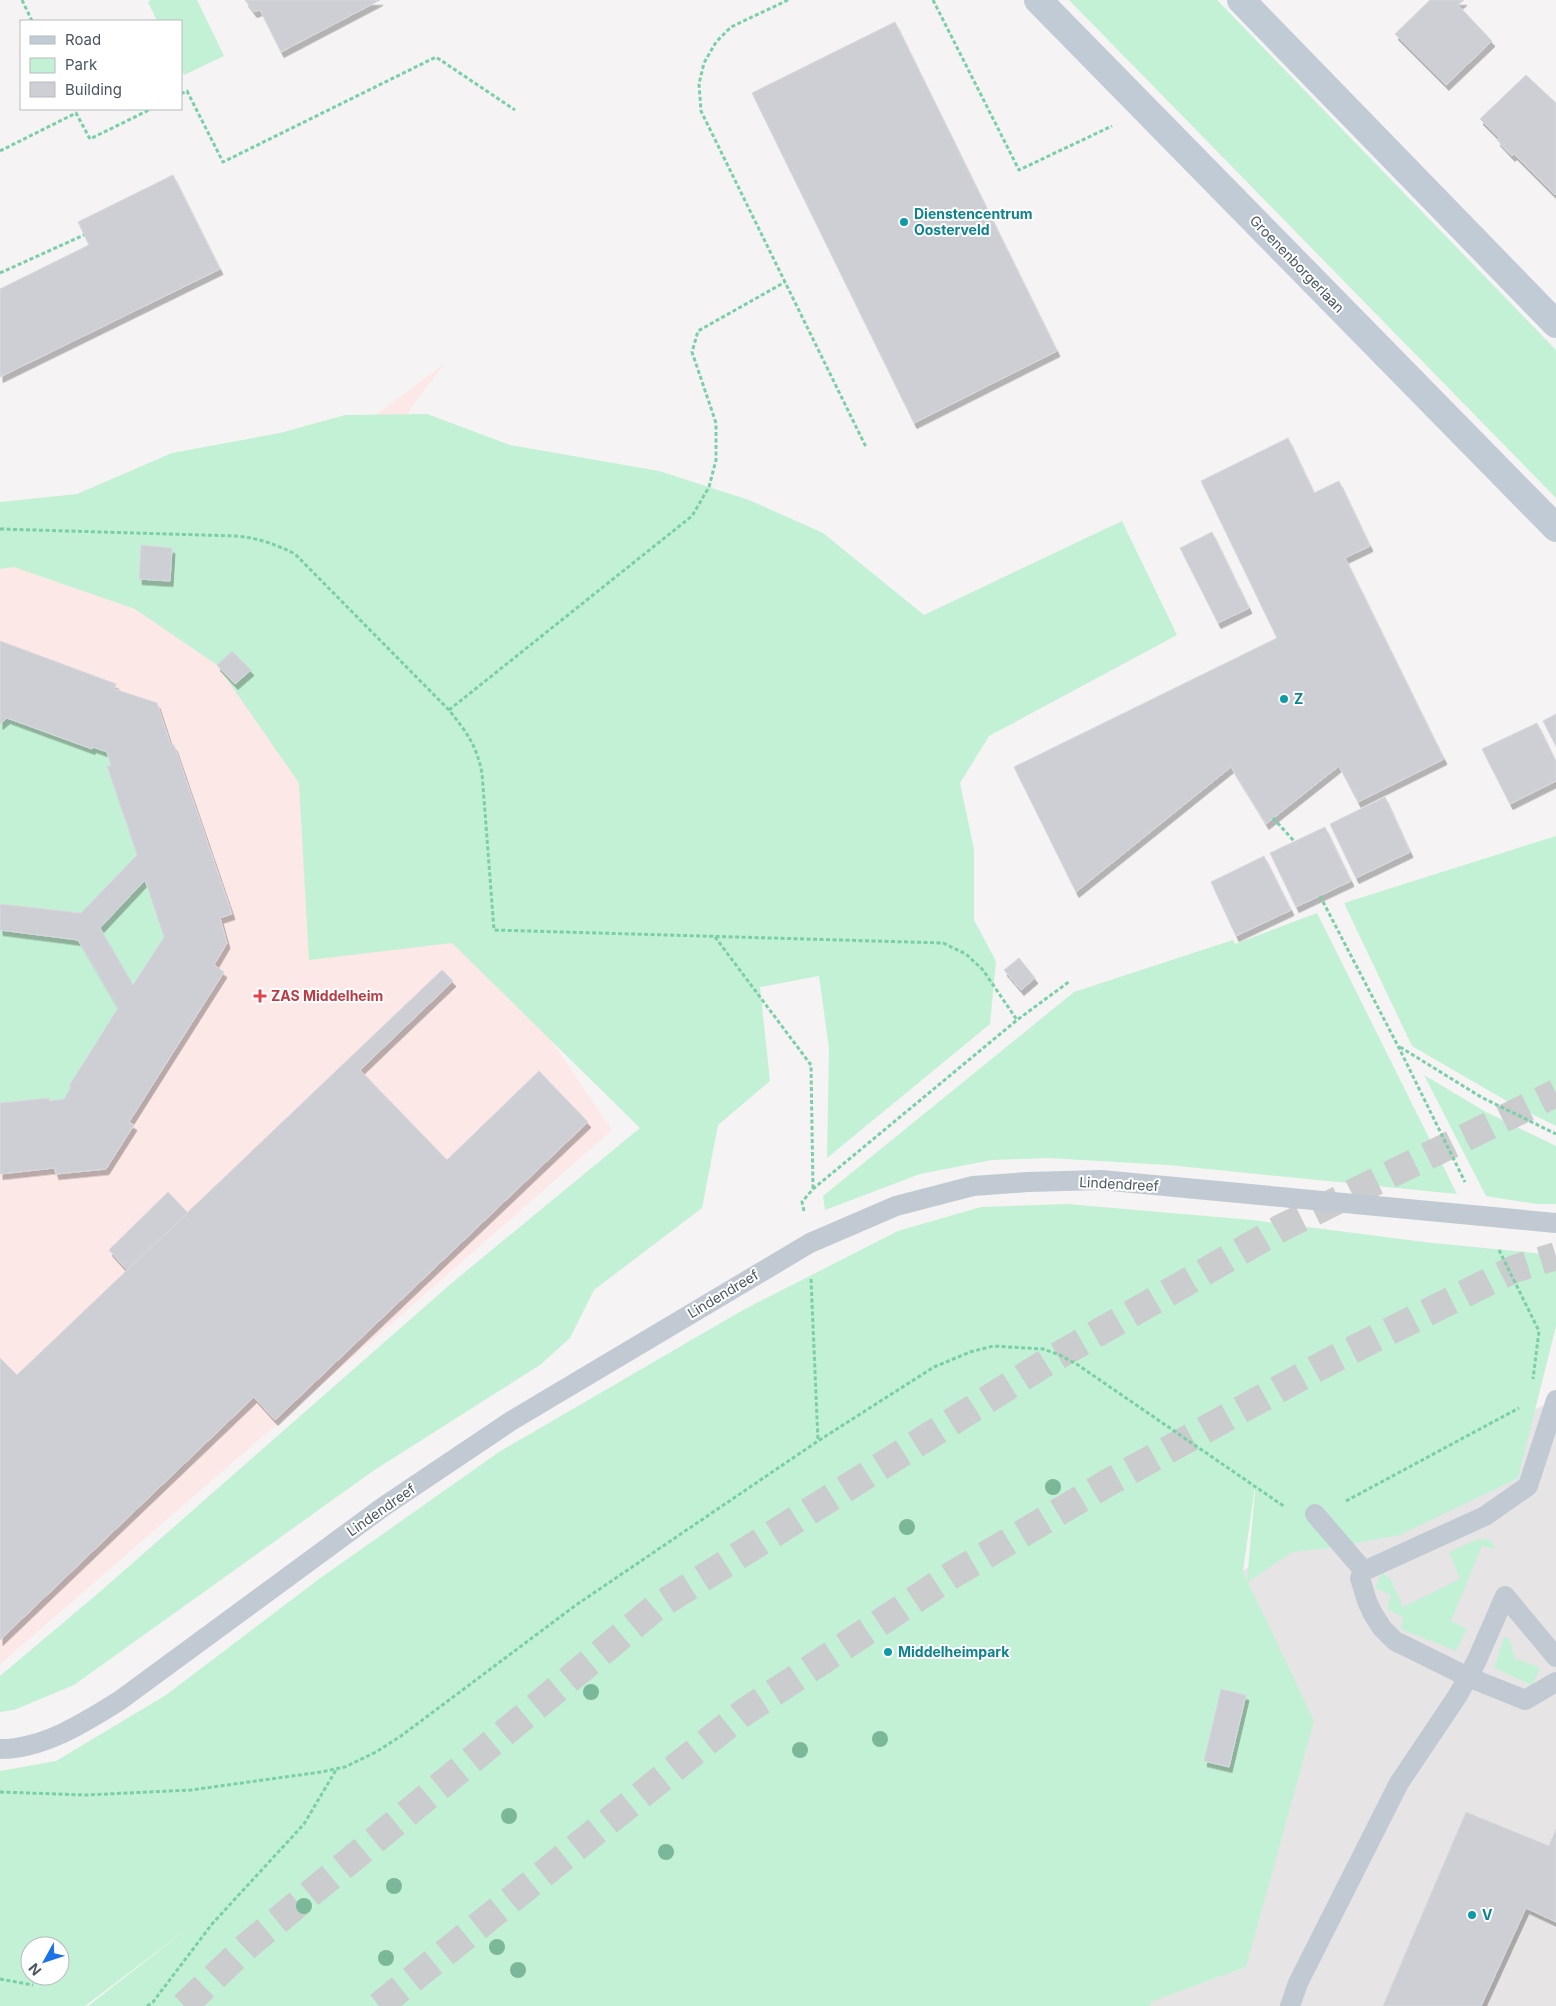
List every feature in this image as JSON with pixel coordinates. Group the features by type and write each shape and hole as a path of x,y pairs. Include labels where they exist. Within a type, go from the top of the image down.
{"street":[{"name":"Groenenborgerlaan","path":"1038,0 1556,528"},
{"path":"1241,0 1556,324"}],"lane":[{"name":"Lindendreef","path":"0,1749 9,1749 48,1740 87,1721 119,1700 383,1507 511,1421 810,1243 896,1206 973,1186 1101,1180 1556,1223"},
{"path":"1556,1400 1528,1486 1485,1516 1364,1571 1360,1578 1367,1601 1382,1628 1395,1641 1468,1677 1525,1700 1556,1682"},
{"path":"1316,1514 1364,1571"},
{"path":"1290,2006 1298,1983 1398,1783 1458,1695 1477,1660 1505,1596 1556,1657"}],"path":[{"path":"22,0 32,20"},
{"path":"788,0 731,27 716,42 704,63 699,84 701,111 866,446"},
{"path":"933,0 1019,170 1115,124"},
{"path":"182,94 187,91 223,162 436,57 515,110"},
{"path":"0,151 75,111 90,139 149,110"},
{"path":"0,273 84,235"},
{"path":"449,710 692,516 709,488 716,460 716,423 692,352 698,331 785,282"},
{"path":"0,529 236,536 259,538 295,554 449,710 467,732 478,753 482,774 494,930 944,942 966,954 983,970 1017,1020"},
{"path":"1274,818 1294,841"},
{"path":"1320,896 1398,1046 1539,1331 1532,1384"},
{"path":"715,936 811,1065 813,1189"},
{"path":"1398,1046 1481,1098 1556,1134"},
{"path":"0,1792 86,1795 191,1790 337,1769 376,1752 401,1736 576,1605 818,1441 934,1367 970,1352 993,1346 1043,1349 1060,1355 1078,1365 1294,1513 1306,1516 1330,1509 1521,1407"},
{"path":"147,2006 153,2002 212,1924 304,1824 337,1769"},
{"path":"0,1979 20,1983"}],"shaded area":[{"name":"ZAS Middelheim","path":"443,365 268,602 428,861 612,1130 0,1664 0,523 342,440"},
{"path":"1556,1399 1556,2006 1151,2006 1149,2002 1246,1967 1248,1582 1243,1571 1311,1524"}],"green space":[{"path":"151,0 197,0 224,56 184,75 182,72 182,20 157,20 148,2"},
{"path":"1069,0 1217,0 1556,350 1556,498"},
{"path":"427,414 510,445 659,471 749,500 823,533 924,615 1122,521 1177,635 989,736 960,783 974,849 974,920 996,961 990,1024 827,1158 829,1048 819,976 760,987 770,1081 718,1125 702,1208 594,1290 570,1338 540,1365 373,1471 74,1685 14,1710 0,1712 0,1676 102,1590 453,1282 640,1128 452,943 309,960 299,783 217,665 135,609 14,567 0,569 0,502 77,494 172,453 280,433 345,415"},
{"path":"7,718 91,749 93,747 107,752 111,766 107,767 137,855 81,913 0,904 0,724"},
{"path":"1556,836 1556,1126 1512,1104 1412,1046 1344,903"},
{"path":"145,880 164,937 133,985 100,928"},
{"path":"1317,913 1457,1194 1168,1165 1048,1158 992,1160 920,1174 825,1210 823,1196 1074,992 1233,940 1235,944"},
{"path":"0,930 78,940 118,1008 69,1086 71,1087 64,1099 49,1101 48,1098 0,1103"},
{"path":"1424,1075 1486,1112 1556,1146 1556,1204 1536,1204 1486,1196"},
{"name":"Middelheimpark","path":"1067,1204 1252,1220 1432,1243 1556,1255 1556,1326 1518,1478 1400,1535 1330,1548 1292,1552 1248,1582 1314,1721 1246,1967 1150,2002 1151,2006 88,2006 191,1926 85,2006 0,2006 0,1771 56,1761 166,1695 319,1579 499,1452 743,1310 898,1231 981,1207","holes":["1256,1480 1247,1581 1243,1571"]},
{"path":"1489,1539 1496,1549 1482,1546 1451,1621 1467,1629 1456,1651 1401,1629 1403,1617 1387,1609 1391,1595 1376,1588 1381,1573 1390,1578 1403,1607 1460,1579 1449,1552 1476,1540"},
{"path":"1504,1637 1511,1640 1509,1644 1513,1646 1511,1651 1515,1653 1514,1658 1540,1668 1532,1685 1494,1668"}],"building":[{"path":"245,0 380,0 281,52 260,10 254,12"},
{"path":"1430,0 1464,0 1458,5 1492,41 1446,85 1395,34"},
{"name":"Dienstencentrum Oosterveld","path":"895,22 1057,351 914,423 752,93"},
{"path":"1526,75 1556,103 1555,195 1514,154 1512,156 1497,140 1499,138 1480,119"},
{"path":"173,175 220,269 0,377 0,289 89,245 78,222"},
{"name":"Z","path":"1288,438 1314,493 1339,481 1370,546 1345,558 1444,759 1358,802 1339,766 1266,824 1231,767 1076,892 1014,767 1277,638 1201,481"},
{"path":"1212,532 1249,608 1218,623 1180,548"},
{"path":"141,545 172,548 170,581 139,579"},
{"path":"0,641 116,684 114,689 157,703 171,746 174,745 232,914 220,918 227,943 214,965 224,972 129,1122 134,1125 106,1169 56,1174 54,1168 0,1174 0,1103 49,1098 49,1101 64,1099 71,1087 69,1086 118,1008 78,940 0,930 0,904 81,913 137,855 107,766 111,766 107,752 93,747 92,749 7,718 0,724","holes":["145,880 164,937 133,985 100,928"]},
{"path":"232,651 251,670 235,684 217,665"},
{"path":"1556,714 1556,746 1543,721"},
{"path":"1537,723 1556,762 1556,781 1510,804 1482,749"},
{"path":"1385,797 1410,852 1356,878 1330,824"},
{"path":"1325,827 1351,881 1296,907 1270,853"},
{"path":"1264,856 1291,910 1236,936 1211,882"},
{"path":"1019,958 1035,978 1021,990 1004,970"},
{"path":"442,970 453,981 360,1070 447,1160 539,1071 588,1122 275,1420 254,1397 0,1640 0,1358 17,1375"},
{"path":"168,1192 188,1213 127,1270 109,1250"},
{"path":"1221,1689 1246,1695 1229,1767 1204,1761"},
{"name":"V","path":"1466,1812 1549,1846 1556,1829 1556,1922 1526,1908 1481,2006 1383,2006"}],"tunnel":[{"path":"184,2006 247,1946 655,1608 1047,1362 1281,1228 1556,1093"},
{"path":"379,2006 743,1713 952,1575 1111,1481 1330,1361 1514,1269 1556,1256"}],"place":[{"name":"Dienstencentrum Oosterveld","path":"904,222"},
{"name":"Z","path":"1284,699"},
{"name":"ZAS Middelheim","path":"260,996"},
{"name":"Middelheimpark","path":"888,1652"},
{"name":"V","path":"1472,1915"}]}
